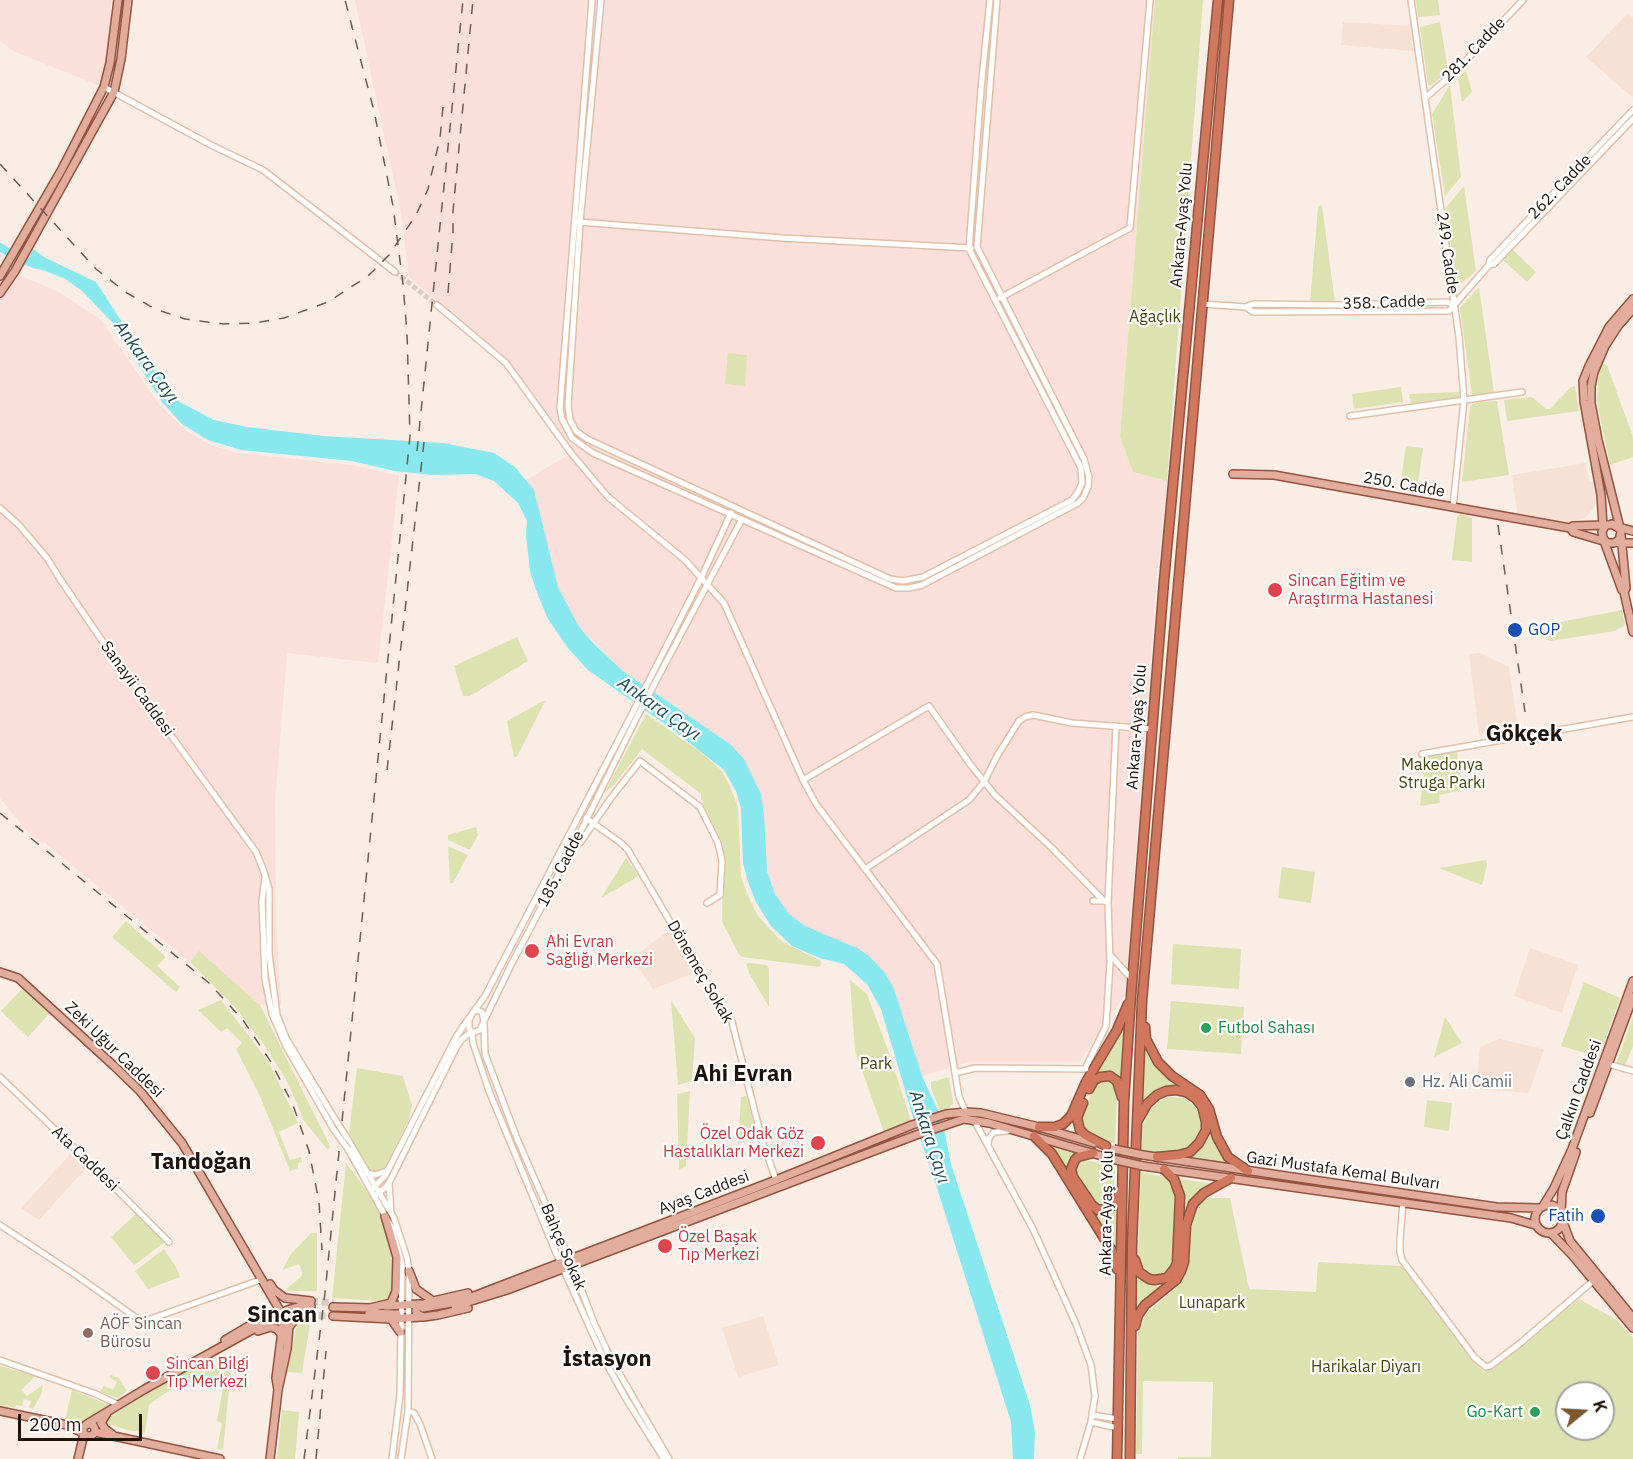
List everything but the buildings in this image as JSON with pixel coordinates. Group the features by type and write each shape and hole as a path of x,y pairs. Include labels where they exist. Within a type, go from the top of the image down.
{"highway":[{"name":"Ankara-Ayaş Yolu","path":"1117,1459 1115,1422 1124,1118 1131,996 1168,535 1218,0"},
{"name":"Ankara-Ayaş Yolu","path":"1130,1459 1132,1243 1142,1001 1229,0"},
{"path":"1039,1127 1055,1127 1063,1124 1071,1116 1089,1070 1118,1030 1131,996"},
{"path":"1142,1001 1146,1039 1158,1062 1172,1076 1200,1095 1209,1108 1217,1137 1227,1157 1248,1171"},
{"path":"1110,1147 1085,1135 1078,1124 1079,1111 1094,1080 1105,1075 1117,1081 1122,1092 1124,1118"},
{"path":"1137,1120 1147,1104 1157,1095 1167,1091 1186,1092 1202,1106 1206,1130 1199,1143 1190,1152 1157,1157"},
{"path":"1034,1136 1052,1154 1112,1251 1120,1286"},
{"path":"1093,1153 1078,1157 1071,1169 1092,1205 1102,1210 1113,1207 1123,1180"},
{"path":"1132,1243 1136,1264 1143,1275 1149,1279 1167,1278 1175,1268 1180,1196 1174,1179 1164,1169"},
{"path":"1132,1338 1138,1316 1145,1305 1176,1280 1181,1271 1184,1262 1186,1225 1193,1204 1204,1193 1232,1178"}],"main road":[{"path":"0,276 104,87 110,63 118,0"},
{"path":"0,293 28,249 114,92 122,59 128,0"},
{"path":"1624,592 1626,588 1611,542 1603,529 1606,525 1584,402 1583,382 1609,327 1633,299"},
{"path":"1611,542 1619,540 1619,529 1598,440 1591,402 1591,384 1599,359 1609,340 1633,309"},
{"path":"1583,382 1591,384"},
{"name":"250. Cadde","path":"1233,474 1274,475 1570,528 1573,531 1611,542"},
{"name":"250. Cadde","path":"1570,528 1606,525 1633,531"},
{"path":"1611,542 1633,543"},
{"path":"1611,542 1633,632"},
{"name":"Zeki Uğur Caddesi","path":"0,972 18,978 140,1091 182,1143 249,1257"},
{"name":"Çalkın Caddesi","path":"1561,1213 1562,1192 1566,1176 1633,981"},
{"name":"Çalkın Caddesi","path":"1541,1207 1554,1188 1572,1149 1633,997"},
{"name":"Ayaş Caddesi","path":"566,1264 912,1125 946,1114 981,1113 1039,1127"},
{"name":"Ayaş Caddesi","path":"506,1287 948,1123 964,1119 974,1120"},
{"name":"Gazi Mustafa Kemal Bulvarı","path":"974,1120 1020,1131 1113,1160 1143,1166 1511,1218 1535,1225"},
{"name":"Gazi Mustafa Kemal Bulvarı","path":"1039,1127 1143,1155 1496,1207 1541,1207"},
{"path":"1563,1222 1558,1230 1551,1233 1542,1232 1535,1225 1535,1215 1541,1207 1555,1206 1561,1213 1570,1240 1633,1318"},
{"path":"370,1308 400,1313 423,1310 449,1313 504,1295 506,1287 433,1301 423,1310 400,1313 334,1309 383,1306 394,1299 397,1274 395,1248 388,1216"},
{"path":"1551,1233 1633,1328"},
{"path":"249,1257 275,1300 283,1323 276,1378 278,1390"},
{"path":"249,1257 274,1308 270,1317"},
{"path":"257,1269 280,1295 309,1308"},
{"path":"409,1271 416,1288 425,1298 433,1301"},
{"path":"287,1310 300,1306 309,1308"},
{"path":"383,1306 400,1313"},
{"path":"270,1459 278,1390 291,1323 309,1308"},
{"path":"400,1313 400,1332"},
{"path":"78,1459 85,1429 111,1409 195,1361 203,1353 270,1317 277,1315 283,1323"},
{"path":"195,1361 207,1360 262,1329 274,1327 281,1334"},
{"path":"111,1409 102,1419 101,1424 116,1436"},
{"path":"0,1411 85,1429 91,1436 95,1432 220,1459"}],"street":[{"path":"592,0 577,221 568,405 570,420 576,431 587,439 890,579 903,581 923,577 1072,500 1082,483 1081,468 969,249 990,0"},
{"path":"601,0 577,221 560,408 562,419 572,438 588,449 896,588 922,585 1078,502 1083,498 1088,487 1089,477 1084,459 977,246 997,0"},
{"path":"994,301 1130,228 1150,0"},
{"name":"249. Cadde","path":"1411,0 1454,305 1464,400 1453,507"},
{"name":"281. Cadde","path":"1425,98 1455,72 1523,0"},
{"path":"104,87 263,170 395,272"},
{"name":"262. Cadde","path":"1454,305 1489,265 1490,260 1633,110"},
{"name":"262. Cadde","path":"1489,265 1494,264 1633,119"},
{"path":"577,221 774,237 969,249 977,246"},
{"name":"358. Cadde","path":"1203,304 1246,307 1253,304 1339,305 1447,302 1454,305"},
{"path":"437,305 506,363 571,453 608,497 686,560 724,603 803,780 816,804 937,964 959,1097 966,1112"},
{"path":"1350,416 1522,392"},
{"name":"Sanayii Caddesi","path":"0,508 20,525 47,558 103,642 256,852 269,889 269,954 277,1015 286,1038 347,1138 375,1192"},
{"path":"635,715 649,680 731,513"},
{"path":"635,715 655,684 742,519"},
{"path":"803,780 928,706 984,782 1106,902"},
{"name":"185. Cadde","path":"484,1023 511,965 573,847 635,715"},
{"name":"185. Cadde","path":"474,1011 485,996 635,715"},
{"path":"864,869 963,805 984,782 1019,721 1025,717 1033,715 1072,723 1152,729"},
{"path":"1422,754 1633,717"},
{"path":"955,1073 975,1068 1089,1070 1106,1026 1110,955 1106,902 1116,726"},
{"path":"573,847 580,843 640,761 700,807 718,843 722,860 720,895 707,903"},
{"name":"Dönemeç Sokak","path":"586,818 621,843 632,855 643,878 732,1022 762,1140 776,1180"},
{"name":"Sanayii Caddesi","path":"265,876 262,901 265,979 272,1014 286,1046 334,1130 375,1192"},
{"path":"1093,901 1106,902"},
{"path":"1110,955 1133,980"},
{"path":"375,1192 456,1036 474,1011 482,1012 484,1023 479,1031 471,1032 457,1046 389,1182 388,1216 400,1255 400,1313 408,1411 401,1459"},
{"path":"469,1018 468,1026 471,1032"},
{"name":"Bahçe Sokak","path":"484,1023 485,1054 604,1359 664,1459"},
{"name":"Bahçe Sokak","path":"471,1032 489,1091 566,1264 611,1359 669,1459"},
{"path":"1606,1063 1633,1071"},
{"name":"Ata Caddesi","path":"0,1077 169,1242"},
{"path":"946,1114 954,1109 959,1097"},
{"path":"974,1120 1033,1229 1076,1324 1091,1365 1095,1395 1091,1422 1080,1459"},
{"path":"988,1144 994,1132 1020,1131"},
{"path":"366,1173 375,1175 388,1170"},
{"path":"375,1192 389,1182"},
{"path":"375,1192 403,1242 409,1271 400,1313"},
{"path":"1403,1202 1400,1246 1402,1260 1475,1358 1486,1367 1518,1345 1593,1281"},
{"path":"0,1225 142,1322 260,1280"},
{"path":"392,1459 398,1415 400,1332"},
{"path":"0,1360 96,1394 119,1405"},
{"path":"408,1411 414,1413 420,1424 432,1459"},
{"path":"1092,1414 1115,1422"},
{"path":"1091,1422 1107,1426 1115,1422"},
{"path":"1107,1426 1115,1422"},
{"path":"1130,1448 1136,1459"}],"shaded area":[{"path":"0,0 112,0 105,68 98,85 13,51 0,41"},
{"path":"355,0 1155,0 1120,437 1133,472 1167,481 1156,585 1125,995 1079,1062 970,1062 922,1076 894,989 823,935 805,926 789,914 775,894 767,871 765,844 730,744 623,671 578,625 558,587 534,491 526,480 574,452 511,363 409,277 402,217"},
{"path":"1628,13 1633,18 1633,98 1586,57"},
{"path":"1343,22 1410,26 1413,51 1341,45"},
{"path":"0,267 59,292 100,319 158,403 185,430 210,445 238,453 351,465 399,476 378,663 287,653 275,803 276,922 281,1005 260,1005 200,952 190,962 44,842 43,844 27,831 0,798"},
{"path":"1586,463 1589,482 1593,482 1595,502 1593,509 1585,518 1568,522 1517,513 1512,475"},
{"path":"1480,653 1509,667 1518,728 1479,735 1469,654"},
{"path":"672,928 697,972 653,989 632,958"},
{"path":"1530,948 1578,965 1562,1013 1514,996"},
{"path":"1499,1039 1544,1049 1529,1093 1476,1089 1480,1047"},
{"path":"73,1151 89,1165 39,1220 21,1208"},
{"path":"763,1316 779,1365 738,1377 722,1328"}],"green space":[{"name":"Ağaçlık","path":"1155,0 1203,0 1167,481 1133,472 1120,437"},
{"path":"1416,0 1438,0 1440,15 1418,17"},
{"path":"1440,22 1448,71 1431,86 1428,84 1420,27"},
{"path":"1466,70 1472,92 1462,102 1458,79"},
{"path":"1450,85 1461,177 1445,196 1432,114"},
{"path":"1464,186 1476,271 1458,286 1445,209"},
{"path":"1322,206 1335,302 1310,303 1318,207"},
{"path":"1513,250 1536,272 1527,282 1503,260"},
{"path":"1479,287 1494,393 1472,395 1460,308"},
{"path":"728,353 747,355 745,386 725,384"},
{"path":"1607,365 1633,437 1633,457 1610,465 1597,401 1598,380 1601,366"},
{"path":"1575,386 1579,411 1507,421 1504,400 1532,397 1546,409 1550,409 1571,387"},
{"path":"1401,387 1403,402 1354,409 1352,394"},
{"path":"1460,390 1459,397 1411,404 1409,394 1458,392"},
{"path":"1497,401 1509,475 1462,482 1470,407 1476,402"},
{"path":"1406,446 1423,448 1418,482 1401,480"},
{"path":"1461,514 1472,518 1472,562 1452,560 1457,517"},
{"path":"1622,610 1625,625 1615,631 1550,641 1547,639 1545,625"},
{"path":"517,637 528,661 470,696 463,696 454,666"},
{"path":"545,701 517,757 514,757 507,721"},
{"path":"646,714 698,750 720,769 738,807 741,877 758,916 781,941 821,961 820,967 742,957 738,953 722,922 723,844 701,799 701,794 642,749 613,786 605,792"},
{"name":"Makedonya Struga Parkı","path":"1457,751 1462,790 1439,795 1440,803 1420,806 1426,756"},
{"path":"476,827 478,835 470,850 448,840 448,835"},
{"path":"448,846 468,855 453,883 450,883"},
{"path":"626,858 638,875 637,877 601,898"},
{"path":"1486,860 1482,885 1439,868"},
{"path":"1282,867 1315,872 1311,903 1278,898"},
{"path":"126,921 166,957 157,966 180,987 176,992 112,937"},
{"name":"Futbol Sahası","path":"1173,944 1241,949 1239,989 1171,984"},
{"path":"199,951 260,1005 330,1146 328,1150 304,1121 289,1085 265,1046 235,1007 190,962"},
{"path":"746,964 767,965 769,969 769,1007 749,973"},
{"name":"Park","path":"850,980 867,994 911,1121 884,1132 855,1051"},
{"path":"1584,982 1620,998 1599,1057 1561,1046"},
{"path":"24,987 50,1013 28,1037 1,1011"},
{"path":"221,1000 268,1061 298,1123 279,1132 290,1160 301,1157 302,1162 298,1163 298,1168 290,1171 260,1096 236,1049 242,1043 227,1028 221,1032 198,1010"},
{"path":"671,1000 695,1038 692,1081 678,1085"},
{"name":"Futbol Sahası","path":"1171,1001 1244,1007 1241,1054 1167,1049"},
{"path":"1445,1017 1462,1043 1434,1057"},
{"path":"1633,1017 1633,1046 1625,1065 1616,1064"},
{"path":"1125,1022 1122,1083 1118,1078 1092,1077"},
{"path":"1144,1044 1164,1076 1196,1096 1163,1090 1141,1109"},
{"path":"357,1068 403,1076 412,1106 392,1160 386,1169 379,1173 369,1173 348,1141"},
{"path":"949,1077 953,1103 949,1108 940,1110 931,1088 931,1082"},
{"path":"1106,1079 1114,1083 1117,1093 1115,1144 1092,1138 1082,1128 1080,1117 1096,1084"},
{"path":"690,1091 686,1167 679,1169 677,1094"},
{"path":"746,1096 758,1136 738,1144 741,1097"},
{"path":"1184,1098 1195,1107 1201,1120 1201,1133 1190,1149 1164,1154 1142,1150 1143,1125 1149,1110 1163,1099"},
{"path":"1427,1100 1452,1103 1449,1131 1424,1127"},
{"path":"1207,1115 1219,1152 1231,1166 1183,1160 1198,1152 1206,1142 1209,1129"},
{"path":"1048,1145 1079,1153 1071,1178"},
{"path":"1086,1160 1115,1167 1113,1198 1109,1205 1100,1207 1096,1204 1078,1177 1076,1165"},
{"path":"346,1163 374,1200 385,1223 394,1268 391,1296 383,1301 332,1298"},
{"path":"1141,1172 1164,1177 1172,1183 1175,1190 1172,1268 1165,1275 1157,1278 1144,1273 1138,1258"},
{"path":"1176,1178 1215,1184 1200,1193 1183,1225"},
{"name":"Harikalar Diyarı","path":"1207,1198 1230,1198 1249,1289 1316,1292 1318,1262 1402,1266 1484,1372 1579,1299 1617,1320 1633,1338 1633,1459 1178,1459 1178,1457 1211,1457 1213,1382 1143,1381 1142,1454 1136,1454 1138,1331 1147,1313 1175,1289 1185,1276 1191,1222 1199,1206"},
{"path":"1085,1200 1093,1209 1117,1205 1116,1252"},
{"path":"136,1214 165,1242 134,1265 111,1237"},
{"path":"311,1233 317,1233 317,1291 285,1290 302,1276 302,1271 299,1264 282,1270 291,1254"},
{"path":"164,1249 180,1277 148,1289 135,1271"},
{"path":"1137,1276 1150,1286 1163,1286 1136,1316"},
{"path":"311,1318 302,1373 287,1372 296,1328 302,1321"},
{"path":"211,1359 218,1370 224,1366 231,1368 223,1450 217,1449 222,1423 217,1421 223,1388 203,1384 196,1374 149,1405 145,1433 104,1423 105,1420 139,1398"},
{"path":"0,1366 36,1376 21,1390 27,1396 43,1385 41,1395 33,1409 29,1407 31,1401 24,1399 22,1406 16,1405 15,1408 0,1405"},
{"path":"111,1375 119,1378 127,1391 118,1398 100,1392 104,1386 113,1390 117,1382 109,1377"},
{"path":"72,1390 109,1405 81,1423 65,1420"},
{"path":"282,1410 299,1412 295,1459 277,1459"}],"water":[{"path":"33,249 44,257 96,282 131,336 178,401 214,420 247,427 324,436 443,443 494,453 515,467 534,490 558,587 578,625 592,642 623,671 730,744 744,759 761,794 767,871 775,894 789,914 805,926 868,955 885,973 894,989 922,1076 942,1119 951,1164 1030,1405 1035,1432 1034,1459 1013,1459 1011,1422 916,1127 881,1009 867,984 844,964 820,958 792,946 771,926 756,902 748,882 743,863 741,808 736,791 724,770 672,729 588,670 568,648 548,619 536,590 530,571 526,536 527,521 518,503 494,481 475,474 433,475 395,471 352,461 241,450 208,440 182,424 162,402 112,322 82,291 64,278 26,264"}],"waterway":[{"name":"Ankara Çayı","path":"0,247 16,257 37,265"}],"tunnel":[{"path":"395,272 437,305"},
{"path":"311,1301 334,1303"},
{"path":"397,1314 424,1312"},
{"path":"308,1315 333,1316"}],"railway":[{"path":"304,1459 325,1293 410,436 407,333 393,206 374,111 345,0"},
{"path":"417,451 463,0"},
{"path":"448,293 453,211 473,0"},
{"path":"0,164 96,269 127,293 155,309 185,319 223,324 255,323 284,318 328,302 368,276 389,255 416,215 428,189 440,138 443,107"},
{"path":"387,770 424,442"},
{"path":"1498,525 1525,712"},
{"path":"0,813 209,983 243,1020 271,1062 293,1105 309,1151 319,1202 322,1250"},
{"path":"316,1459 326,1351"}],"place":[{"name":"Sincan Eğitim ve Araştırma Hastanesi","path":"1275,590"},
{"name":"GOP","path":"1515,630"},
{"name":"Ahi Evran Sağlığı Merkezi","path":"532,951"},
{"name":"Futbol Sahası","path":"1206,1028"},
{"name":"Hz. Ali Camii","path":"1410,1082"},
{"name":"Özel Odak Göz Hastalıkları Merkezi","path":"818,1143"},
{"name":"Fatih","path":"1598,1216"},
{"name":"Özel Başak Tıp Merkezi","path":"665,1246"},
{"name":"AÖF Sincan Bürosu","path":"88,1333"},
{"name":"Sincan Bilgi Tıp Merkezi","path":"153,1373"},
{"name":"Go-Kart","path":"1535,1412"}],"district":[{"name":"Gökçek","path":"1524,735"},
{"name":"Ahi Evran","path":"743,1075"},
{"name":"Tandoğan","path":"201,1163"},
{"name":"Sincan","path":"282,1316"},
{"name":"İstasyon","path":"607,1360"}],"park label":[{"name":"Lunapark","path":"1212,1303"}]}
